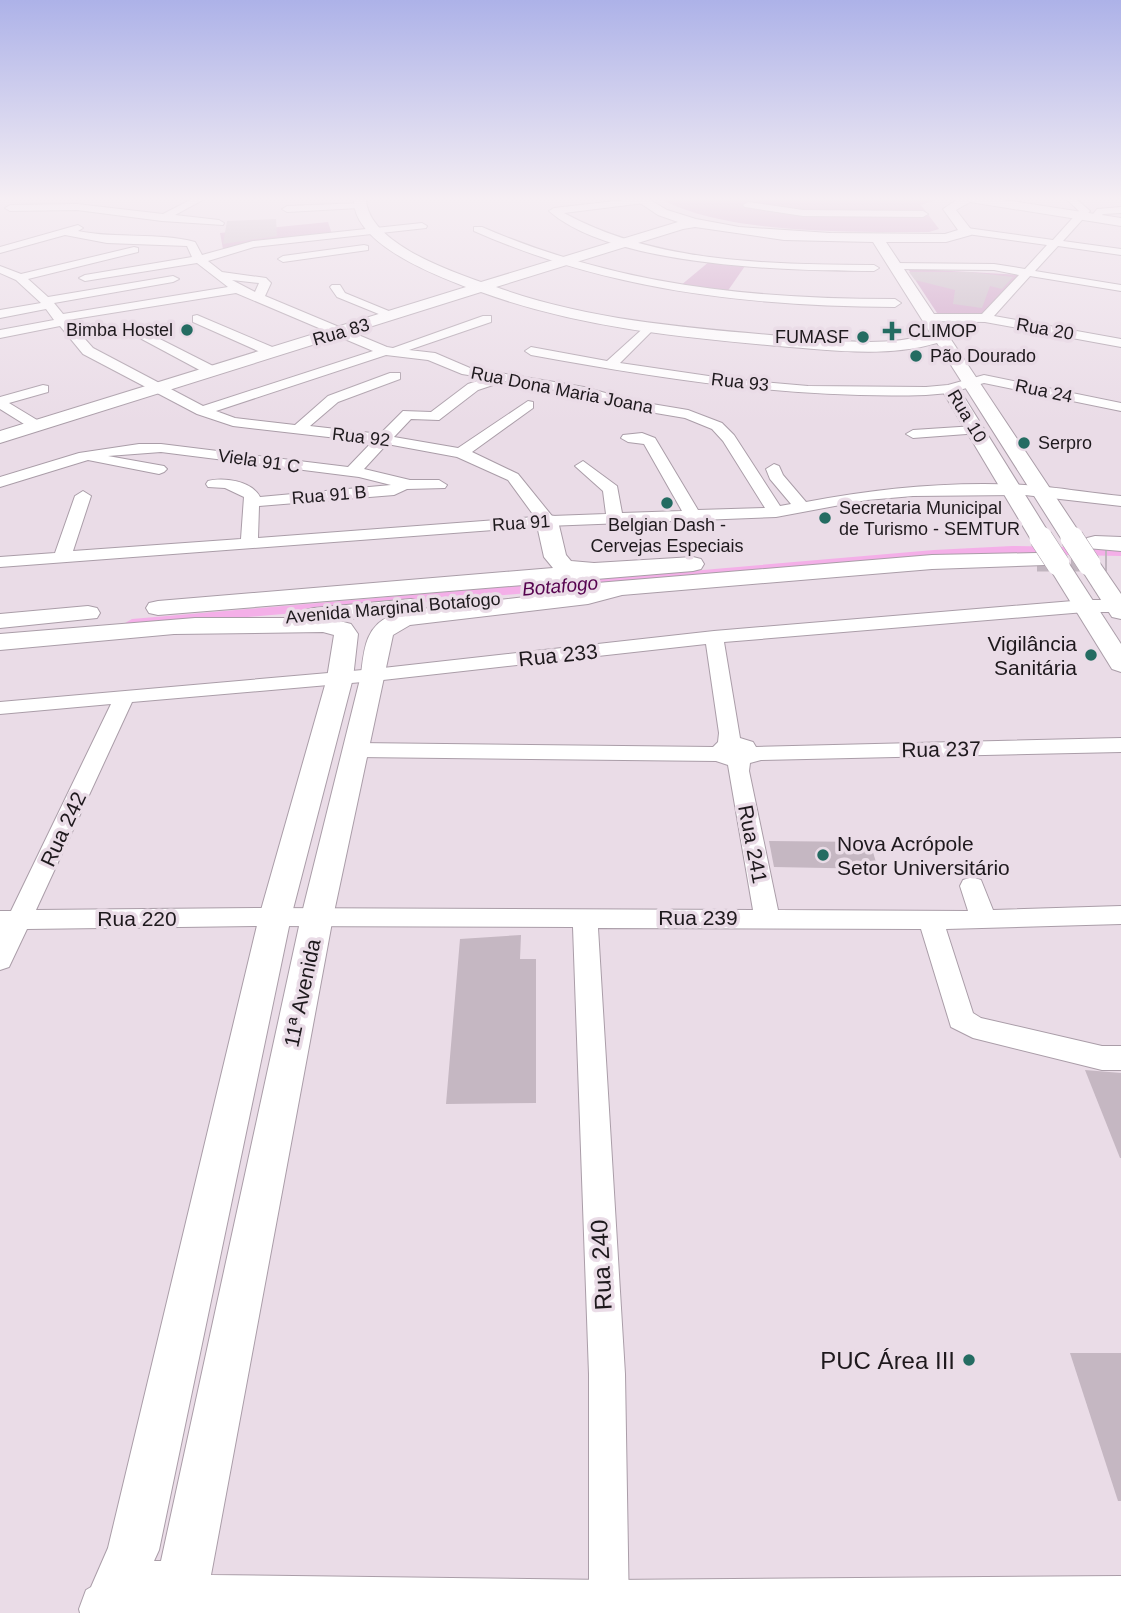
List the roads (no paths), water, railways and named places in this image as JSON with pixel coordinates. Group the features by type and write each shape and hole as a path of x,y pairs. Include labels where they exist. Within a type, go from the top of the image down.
{"main road":[{"path":"441,272 482,288 568,312 649,327 838,345 920,343 939,337"},
{"name":"Rua 83","path":"0,437 532,272"},
{"name":"Rua 10","path":"876,272 934,365 995,423 1068,533 1107,554 1119,608"},
{"name":"Rua 10","path":"898,272 939,337 975,430 1012,490 1041,551 1082,601 1121,664"},
{"path":"884,285 908,289"},
{"path":"547,521 555,557 564,567 593,569 670,562 693,564"},
{"name":"Avenida Marginal Botafogo","path":"0,621 943,544 1041,551"},
{"name":"Avenida Marginal Botafogo","path":"0,642 1041,551"},
{"name":"11ª Avenida","path":"106,1608 133,1550 275,917 357,677 389,623 451,611 588,597 617,589"},
{"name":"11ª Avenida","path":"175,627 323,625 342,629 346,634 357,677 357,750 317,917 186,1562 191,1603"},
{"path":"106,1608 127,1593 145,1587 162,1586 191,1603 609,1610 1121,1602"}],"street":[{"path":"7,272 20,279 47,303 88,351 156,389"},
{"path":"0,284 46,272"},
{"path":"85,278 119,272"},
{"name":"Rua Dona Maria Joana","path":"217,272 237,289 389,351 430,356 467,371 584,391 632,405 688,414 717,426 729,439 776,512"},
{"path":"598,272 624,279 741,279 884,285"},
{"path":"682,280 691,272"},
{"path":"730,272 741,279 884,285"},
{"path":"1025,272 1121,288"},
{"path":"985,318 1029,273"},
{"path":"221,275 262,279 265,283 258,298"},
{"path":"0,314 173,279"},
{"path":"336,287 341,295 395,316"},
{"path":"0,334 60,320 237,289"},
{"name":"Rua 20","path":"927,318 985,318 1121,342"},
{"path":"197,319 272,352"},
{"path":"202,411 487,319"},
{"path":"610,365 649,327"},
{"path":"142,334 212,371"},
{"name":"Rua 93","path":"531,351 745,384 846,391 957,388"},
{"path":"299,429 333,399 395,376"},
{"path":"353,471 408,414 433,417 474,387 506,377"},
{"name":"Rua 24","path":"957,388 992,379 1121,407"},
{"path":"0,402 43,389"},
{"name":"Rua 92","path":"156,389 202,411 233,422 382,439 461,453 513,477 547,521"},
{"path":"0,402 37,426"},
{"path":"461,453 528,405"},
{"path":"913,434 975,430"},
{"path":"628,438 642,437 650,441 693,516"},
{"name":"Viela 91 C","path":"0,482 99,451 161,448 330,471 353,471 394,478 404,484 439,485"},
{"name":"Viela 91 C","path":"78,457 159,469"},
{"path":"583,466 611,489 615,518"},
{"path":"774,470 803,508"},
{"path":"214,484 227,483 253,495 249,544"},
{"name":"Rua 91 B","path":"252,502 394,490 404,484"},
{"name":"Rua 91","path":"0,562 547,521 776,512 867,495 913,491 1012,490 1121,496"},
{"path":"62,557 83,496"},
{"name":"Rua 233","path":"0,708 357,677 714,637 1082,601 1119,608"},
{"name":"Rua 241","path":"714,637 767,917"},
{"name":"Rua 242","path":"0,960 11,919 125,696"},
{"name":"Rua 237","path":"357,750 737,752 1121,746"},
{"path":"972,886 984,920"},
{"path":"921,912 961,1019 973,1027 1102,1058 1121,1058"},
{"name":"Rua 239","path":"275,917 767,917 921,912 984,920 1121,915"},
{"name":"Rua 220","path":"11,919 275,917"},
{"name":"Rua 240","path":"584,917 607,1374 609,1610"}],"waterway":[{"name":"Botafogo","path":"132,623 934,554 1012,550 1121,552"}],"tunnel":[{"path":"1037,560 1107,560"}],"place":[{"name":"Bimba Hostel","path":"187,330"},
{"name":"CLIMOP","path":"892,331"},
{"name":"FUMASF","path":"863,337"},
{"name":"Pão Dourado","path":"916,356"},
{"name":"Serpro","path":"1024,443"},
{"name":"Belgian Dash - Cervejas Especiais","path":"667,503"},
{"name":"Secretaria Municipal de Turismo - SEMTUR","path":"825,518"},
{"name":"Vigilância Sanitária","path":"1091,655"},
{"name":"Nova Acrópole Setor Universitário","path":"823,855"},
{"name":"PUC Área III","path":"969,1360"}]}
